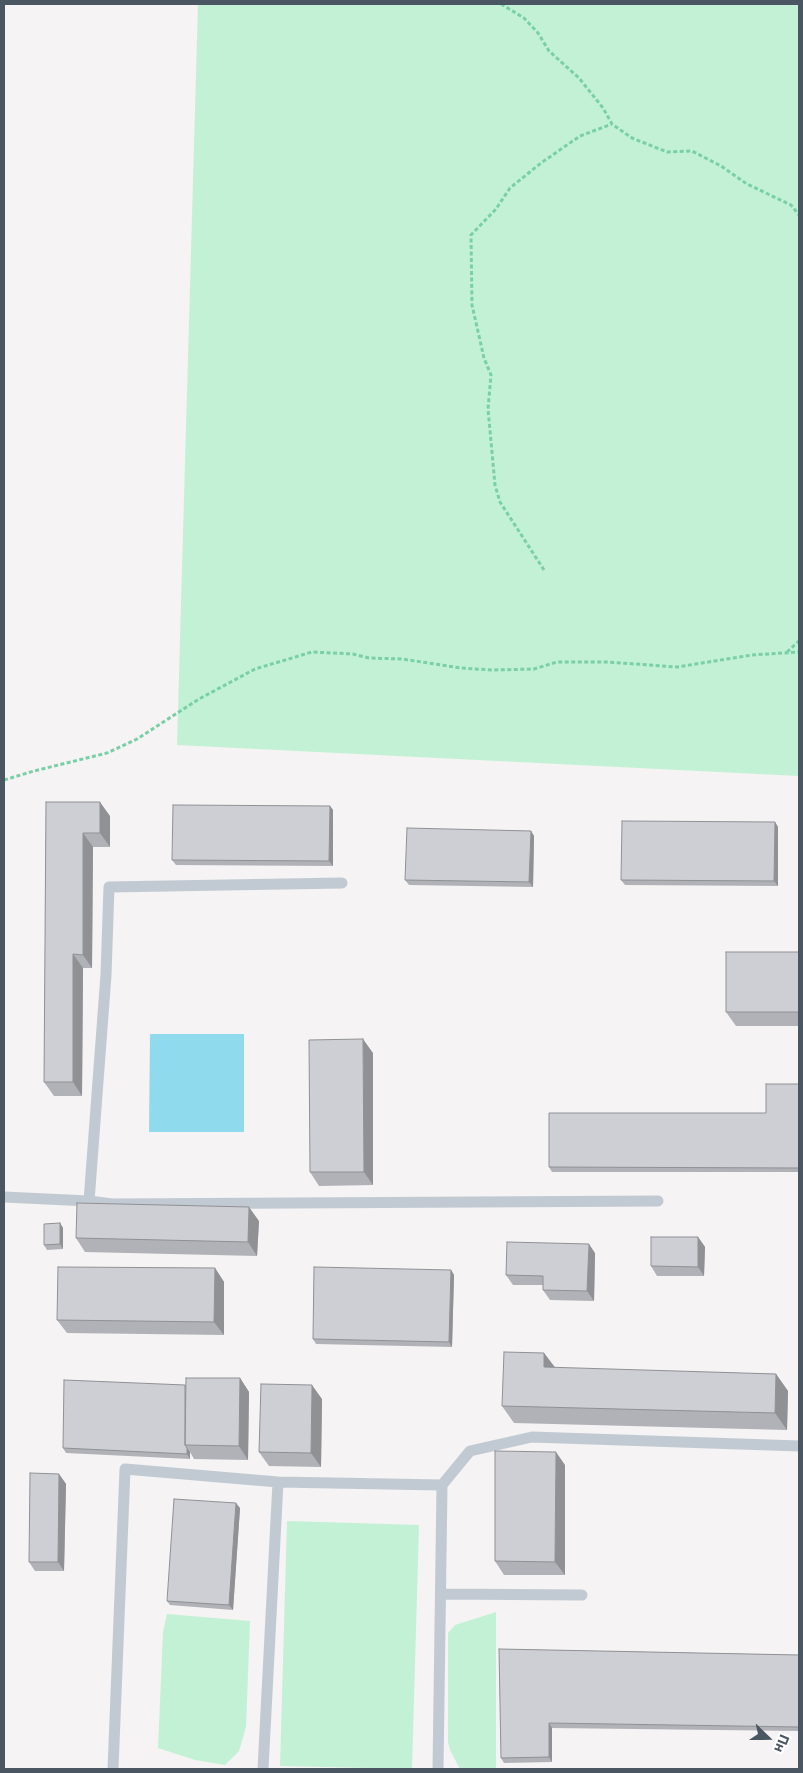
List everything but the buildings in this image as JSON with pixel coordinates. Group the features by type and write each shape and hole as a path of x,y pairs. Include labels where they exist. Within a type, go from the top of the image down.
{"lane":[{"path":"89,1201 106,975 109,887 342,883"},
{"path":"4,1197 122,1204 658,1201"},
{"path":"438,1769 442,1485 470,1451 532,1437 799,1446"},
{"path":"113,1769 125,1469 278,1482 442,1485"},
{"path":"263,1769 278,1482"},
{"path":"441,1594 582,1595"}],"path":[{"path":"501,4 524,18 538,33 549,51 579,78 603,108 612,124 632,138 667,152 692,151 720,166 747,184 791,204 799,215"},
{"path":"544,570 500,502 495,485 488,409 491,375 484,358 472,305 471,235 496,209 510,188 541,163 580,136 612,124"},
{"path":"786,653 799,641"},
{"path":"4,780 107,753 137,739 199,699 255,668 312,652 353,654 369,658 402,659 462,668 492,670 534,669 557,662 607,662 677,666 752,655 799,652"}],"green space":[{"path":"198,4 799,4 799,776 177,745"},
{"path":"287,1521 419,1525 412,1769 280,1766"},
{"path":"496,1612 496,1769 460,1769 448,1742 448,1633 455,1625"},
{"path":"167,1614 250,1621 246,1727 239,1751 225,1765 195,1760 158,1748 163,1632"}],"water":[{"path":"150,1034 244,1034 244,1132 149,1132"}]}
